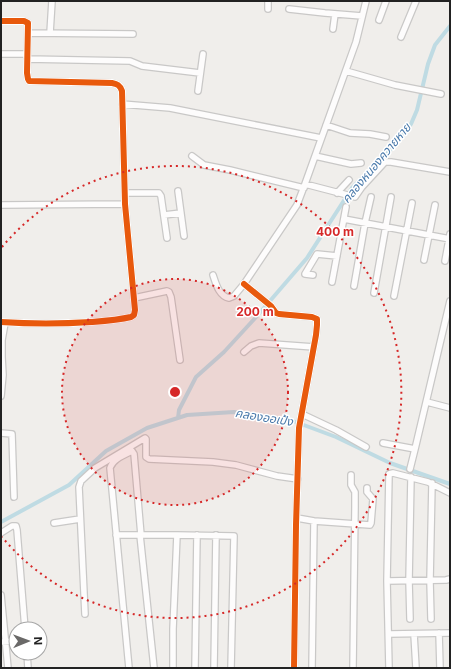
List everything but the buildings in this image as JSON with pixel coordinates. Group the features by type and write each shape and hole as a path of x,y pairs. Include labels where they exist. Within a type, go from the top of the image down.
{"street":[{"path":"50,33 52,1"},
{"path":"268,1 268,9"},
{"path":"213,275 219,291 226,298 234,296 244,284 297,205 356,42 366,1"},
{"path":"379,20 386,1"},
{"path":"402,37 416,1"},
{"path":"289,9 362,16"},
{"path":"333,29 335,14"},
{"path":"1,21 26,22 28,25 27,77 29,82 103,82 116,84 122,91 125,204 135,313 128,318 84,322 22,324 3,323 3,375 1,396"},
{"path":"28,33 133,34"},
{"path":"1,54 130,61 142,66 200,73"},
{"path":"198,91 203,54"},
{"path":"346,71 395,85 441,94"},
{"path":"122,104 170,108 322,138"},
{"path":"326,125 350,133 386,136"},
{"path":"192,156 204,165 355,197 385,162 450,172"},
{"path":"315,156 347,163 361,163"},
{"path":"340,193 349,180"},
{"path":"178,191 184,236"},
{"path":"125,193 159,194 161,196 167,238"},
{"path":"354,286 371,197"},
{"path":"374,293 392,197"},
{"path":"394,296 412,202"},
{"path":"1,205 125,204"},
{"path":"424,260 435,205"},
{"path":"332,282 346,208"},
{"path":"164,216 181,213"},
{"path":"344,219 386,226 429,236 450,237 445,261"},
{"path":"313,275 305,274 317,254 337,256"},
{"path":"244,284 271,306 276,313 312,316 316,319 317,325 299,428 294,668"},
{"path":"134,298 167,291 169,292 180,360"},
{"path":"410,468 450,302"},
{"path":"244,352 251,346 259,343 314,347"},
{"path":"427,402 450,408"},
{"path":"301,415 336,430 366,447"},
{"path":"1,434 12,434 14,497"},
{"path":"85,614 79,487 81,481 95,468 144,438 146,439 146,458 149,459 213,462 236,465 277,476 298,479"},
{"path":"383,443 415,449"},
{"path":"129,668 110,468 111,464 115,460 132,451 134,454 154,668"},
{"path":"390,668 387,581 389,476 393,473 411,477 432,483 450,493"},
{"path":"351,475 351,485 355,492 353,668"},
{"path":"410,619 409,581 411,477"},
{"path":"431,619 430,580 432,483"},
{"path":"297,518 314,521 369,525 371,524 373,499 367,492 368,488"},
{"path":"54,522 80,519"},
{"path":"312,668 314,521"},
{"path":"1,533 12,526 16,526 24,621"},
{"path":"116,535 234,536 231,668"},
{"path":"173,668 177,535"},
{"path":"195,668 197,535"},
{"path":"214,668 216,536"},
{"path":"387,581 450,579"},
{"path":"1,595 3,642 8,668"},
{"path":"438,633 440,668"},
{"path":"389,634 450,633"},
{"path":"414,634 416,668"}],"waterway":[{"name":"คลองหนองควายหาย","path":"178,418 179,410 196,377 224,352 307,258 352,188 390,150 411,124 417,110 428,64 435,45 450,26"},
{"name":"คลองออเป้ง","path":"1,522 69,485 106,451 147,428 187,415 234,412 293,421 336,437 390,463 450,484"}],"cycle path":[{"path":"1,21 24,21 28,23 27,73 29,81 112,83 118,85 122,91 125,204 135,310 134,315 131,317 106,321 80,323 1,322"},
{"path":"244,284 271,306 276,313 312,317 317,319 316,335 299,428 294,668"}]}
